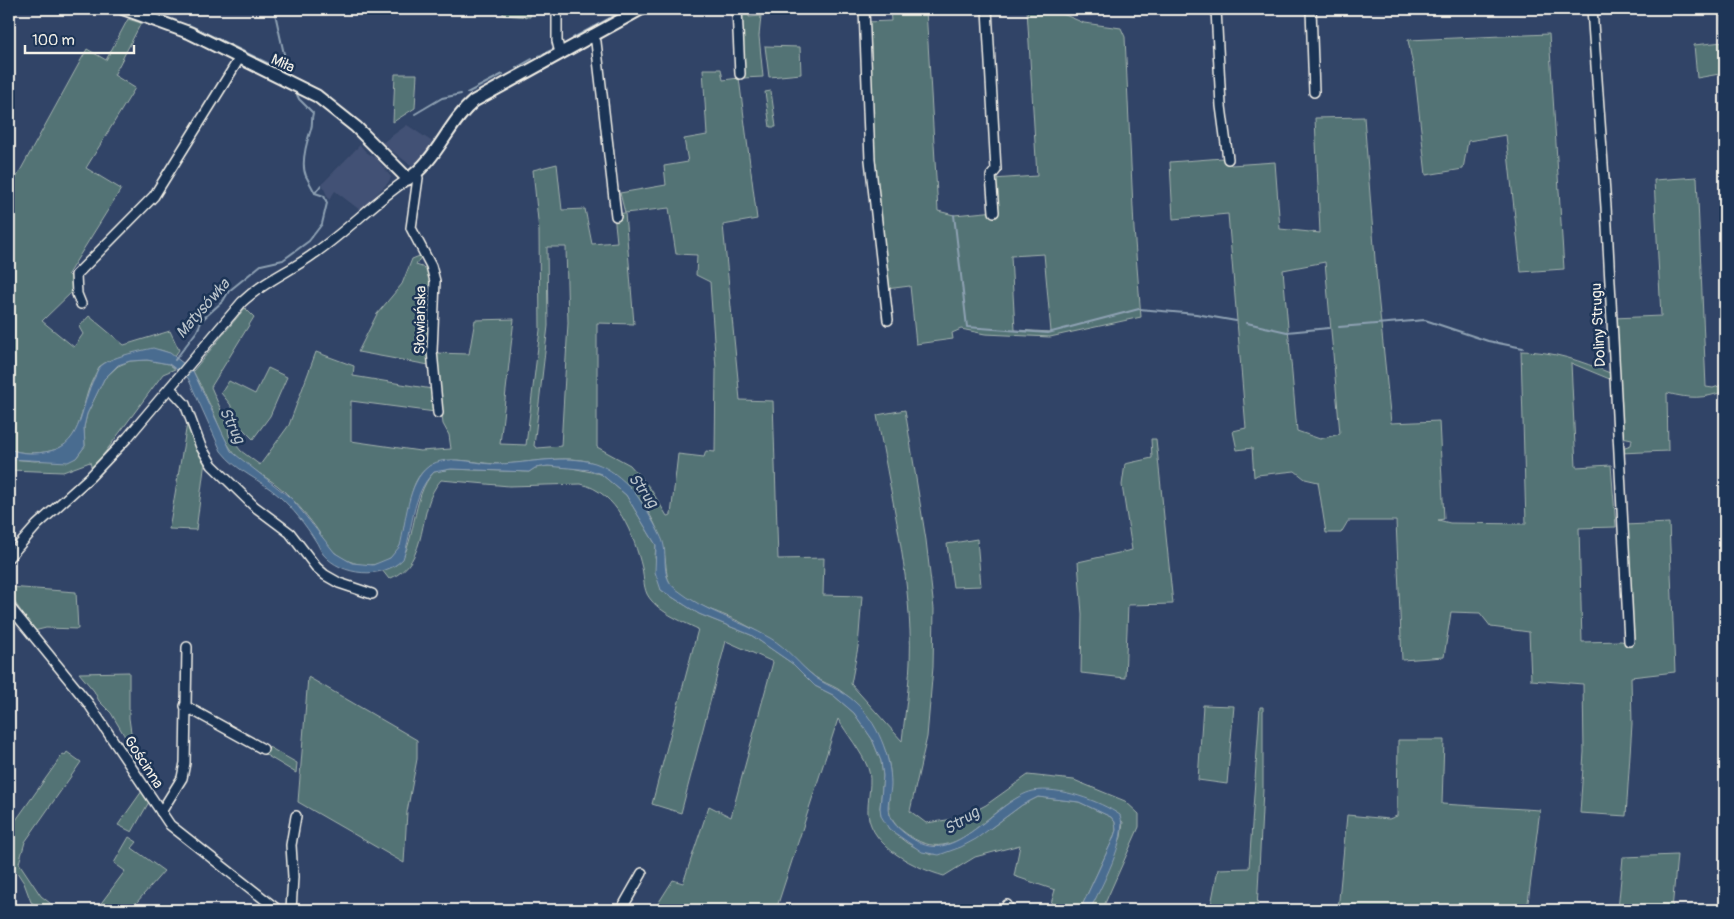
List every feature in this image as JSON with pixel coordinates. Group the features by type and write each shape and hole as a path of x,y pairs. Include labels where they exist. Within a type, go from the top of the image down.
{"street":[{"name":"Miła","path":"124,9 180,29 308,91 324,101 356,127 411,177"},
{"path":"557,9 557,41 560,53"},
{"path":"9,556 37,525 113,454 242,302 256,290 315,254 389,192 411,177 434,152 461,114 474,100 641,9"},
{"path":"737,9 740,74"},
{"path":"864,9 870,160 888,320"},
{"path":"987,9 996,170 992,176 994,212"},
{"path":"1216,9 1221,106 1228,159"},
{"path":"1311,9 1314,92"},
{"name":"Doliny Strugu","path":"1592,9 1606,207 1629,641"},
{"path":"592,35 597,52 616,216"},
{"path":"81,304 76,275 154,196 239,59"},
{"name":"Słowiańska","path":"411,177 418,178 418,184 412,211 411,228 431,266 435,281 432,351 438,413"},
{"path":"172,386 185,404 201,447 212,465 254,506 290,533 316,567 325,575 340,583 372,594"},
{"name":"Gościnna","path":"9,606 88,703 176,832 278,910"},
{"path":"161,812 182,778 186,763 187,647"},
{"path":"185,706 263,749"},
{"path":"291,910 293,877 291,845 296,816"},
{"path":"621,910 642,873"}],"shaded area":[{"path":"407,125 434,143 413,167 382,143"},
{"path":"360,145 366,152 376,158 391,177 388,183 360,210 335,191 329,200 322,184"},
{"path":"153,348 170,353 193,371 231,451 292,499 335,553 352,563 373,565 390,558 400,546 408,503 416,482 429,466 437,462 463,460 499,464 571,459 595,463 606,468 632,489 649,515 663,542 668,579 676,589 710,610 776,642 816,678 846,695 863,710 876,729 888,762 891,784 889,814 897,827 909,837 918,842 933,846 948,844 962,838 977,828 1019,796 1033,791 1055,791 1079,796 1102,805 1120,815 1122,825 1117,849 1090,910 1080,910 1116,830 1115,822 1111,817 1079,802 1038,797 1022,805 976,839 961,847 939,855 922,852 889,829 881,816 883,776 881,761 872,739 854,713 833,695 815,686 793,664 751,635 699,614 661,590 655,572 656,545 626,495 601,474 590,470 548,466 535,468 529,472 451,469 434,472 426,481 417,502 403,559 395,566 385,570 362,573 340,567 331,561 323,554 303,522 284,501 272,490 241,470 227,458 221,451 188,378 169,364 147,360 130,361 118,365 104,379 87,414 84,427 85,446 76,458 68,462 9,459 9,449 24,453 34,453 50,451 61,447 69,440 80,421 90,387 100,367 117,357"}],"green space":[{"path":"503,9 531,9 530,17 503,15"},
{"path":"740,9 749,9 749,17 761,16 759,36 763,77 743,78"},
{"path":"890,9 926,9 938,211 954,215 996,211 993,179 1037,176 1027,9 1051,9 1084,23 1121,28 1125,37 1134,229 1141,317 1050,337 985,334 961,329 952,333 953,339 916,344 910,286 886,289 874,191 866,22 891,21","holes":["1044,254 1051,332 1015,330 1011,256"]},
{"path":"1721,9 1725,9 1725,73 1697,78 1694,45 1723,42"},
{"path":"128,19 141,23 114,75 135,88 86,168 121,189 68,274 72,278 75,289 42,321 74,347 83,334 79,327 89,316 124,345 170,331 179,350 174,357 162,350 148,350 103,364 98,368 89,388 80,422 70,440 61,447 45,452 29,453 14,451 9,449 9,191 87,49 106,60"},
{"path":"1549,34 1564,269 1521,272 1506,135 1468,141 1463,169 1426,175 1415,76 1408,40"},
{"path":"765,46 800,47 801,74 769,77"},
{"path":"703,69 721,69 723,80 739,78 757,219 723,225 740,400 773,401 778,559 824,558 823,595 862,596 858,647 851,684 902,741 910,659 908,604 897,523 877,415 905,410 926,540 934,609 933,667 927,737 910,811 926,823 961,818 986,805 1028,775 1074,780 1125,801 1139,814 1139,827 1102,910 1090,910 1121,837 1123,822 1085,800 1066,794 1044,791 1025,795 1008,804 976,829 960,839 943,845 924,843 904,832 896,825 889,812 890,772 887,755 871,722 863,712 844,693 815,677 760,633 740,622 699,605 675,589 668,578 662,544 651,516 623,481 598,465 588,461 563,459 510,464 452,460 433,465 418,477 413,488 406,526 398,549 390,558 382,562 366,565 349,561 335,553 295,502 278,486 241,460 224,438 193,371 245,308 254,317 211,387 228,426 229,436 241,451 260,465 289,425 316,352 354,366 353,376 432,389 435,412 351,401 351,441 420,451 451,449 449,435 443,424 435,353 469,354 475,320 514,319 500,444 526,445 540,330 539,231 533,170 557,164 562,210 585,209 592,244 617,242 614,214 625,213 620,193 666,185 664,166 688,162 684,139 707,135","holes":["669,208 676,254 697,255 696,275 710,282 716,369 715,452 706,451 704,457 678,454 671,515 667,516 650,488 630,465 597,447 597,323 634,324 625,213","547,247 566,247 568,323 561,446 537,448 534,446 548,326"]},
{"path":"395,74 417,74 415,108 393,122"},
{"path":"771,91 776,127 770,127 765,92"},
{"path":"1364,117 1377,285 1391,423 1439,421 1444,519 1438,520 1450,523 1526,524 1521,351 1533,351 1567,358 1610,373 1612,380 1571,363 1576,467 1611,465 1616,527 1579,528 1582,642 1621,641 1631,643 1625,525 1669,523 1675,672 1631,677 1632,724 1626,816 1580,813 1584,752 1583,684 1531,680 1529,632 1491,627 1480,613 1451,612 1444,657 1402,660 1396,521 1348,521 1341,533 1326,533 1318,482 1305,479 1295,471 1257,475 1254,477 1252,448 1237,450 1233,431 1246,428 1228,214 1173,219 1170,162 1223,158 1231,165 1275,162 1280,229 1320,233 1315,118","holes":["1325,262 1340,434 1320,439 1297,431 1283,270"]},
{"path":"1697,177 1706,387 1713,388 1725,384 1725,391 1710,396 1697,397 1667,393 1668,451 1620,453 1622,448 1631,445 1632,439 1622,437 1613,318 1661,316 1654,180"},
{"path":"422,255 416,265 428,269 431,280 429,365 358,352 377,314 402,284 412,259"},
{"path":"147,360 169,364 175,369 163,374 92,470 90,462 63,472 9,470 9,459 35,461 76,458 85,446 84,427 87,414 104,379 118,366 130,361"},
{"path":"268,368 287,377 270,416 253,439 240,426 230,404 221,393 229,381 255,394"},
{"path":"188,418 205,461 196,530 169,529"},
{"path":"1151,439 1156,439 1173,604 1128,605 1125,678 1081,673 1082,614 1078,562 1132,550 1122,485 1125,464 1152,458"},
{"path":"548,466 567,467 601,474 626,495 656,545 655,557 661,590 699,614 751,635 793,664 815,686 833,695 854,713 872,739 881,761 883,776 880,808 889,829 907,843 931,855 991,828 1022,805 1038,797 1079,802 1111,817 1115,822 1116,830 1113,839 1080,910 1049,910 1055,890 1014,876 1020,845 975,857 944,876 921,868 897,855 886,846 871,826 868,814 870,779 868,768 838,719 776,910 654,910 673,880 683,883 709,806 731,817 773,662 726,641 681,813 652,804 698,629 670,615 656,606 651,600 646,591 639,555 629,529 614,505 605,496 581,484 509,486 441,480 433,492 428,505 412,560 403,571 389,579 382,570 396,565 403,557 411,535 421,494 426,482 434,472 451,469 529,472 535,468"},
{"path":"977,539 981,586 953,587 947,544"},
{"path":"9,587 76,592 78,629 46,628 34,631 10,595"},
{"path":"129,672 129,718 135,761 127,749 127,740 111,713 99,701 94,691 79,673"},
{"path":"308,677 417,740 417,759 407,812 404,863 298,802"},
{"path":"186,700 297,763 296,773 194,712"},
{"path":"1203,705 1234,706 1227,784 1198,780"},
{"path":"1260,707 1263,707 1263,790 1257,910 1210,910 1218,869 1249,868"},
{"path":"1398,740 1444,740 1442,804 1540,810 1527,910 1338,910 1347,815 1389,819 1397,816"},
{"path":"67,752 81,762 25,842 19,863 41,896 59,910 42,910 31,902 24,883 9,860 9,830 63,754 65,755"},
{"path":"142,791 149,802 132,832 118,825"},
{"path":"129,837 137,842 132,848 164,871 130,910 96,910 125,871 114,863"},
{"path":"1677,855 1672,910 1618,910 1623,857"}],"waterway":[{"path":"142,9 177,21"},
{"name":"Matysówka","path":"274,9 288,72"},
{"path":"561,16 562,9"},
{"path":"573,38 627,9"},
{"path":"189,25 288,73"},
{"path":"539,56 554,49"},
{"path":"516,68 532,59"},
{"path":"467,93 503,74"},
{"name":"Matysówka","path":"175,360 197,331 202,320 223,301 229,291 261,265 283,260 309,241 322,224 327,203 324,196 315,193 304,171 305,152 312,127 313,113 299,99 295,90"},
{"path":"415,114 442,98 461,94"},
{"name":"Matysówka","path":"315,193 321,185"},
{"path":"954,215 967,327 1048,333 1139,309 1196,314 1236,321"},
{"path":"1339,327 1425,320 1488,341 1523,348"},
{"path":"1247,323 1287,332 1329,328"}],"water label":[{"name":"Strug","path":"233,425"},
{"name":"Strug","path":"644,490"},
{"name":"Strug","path":"961,820"}]}
